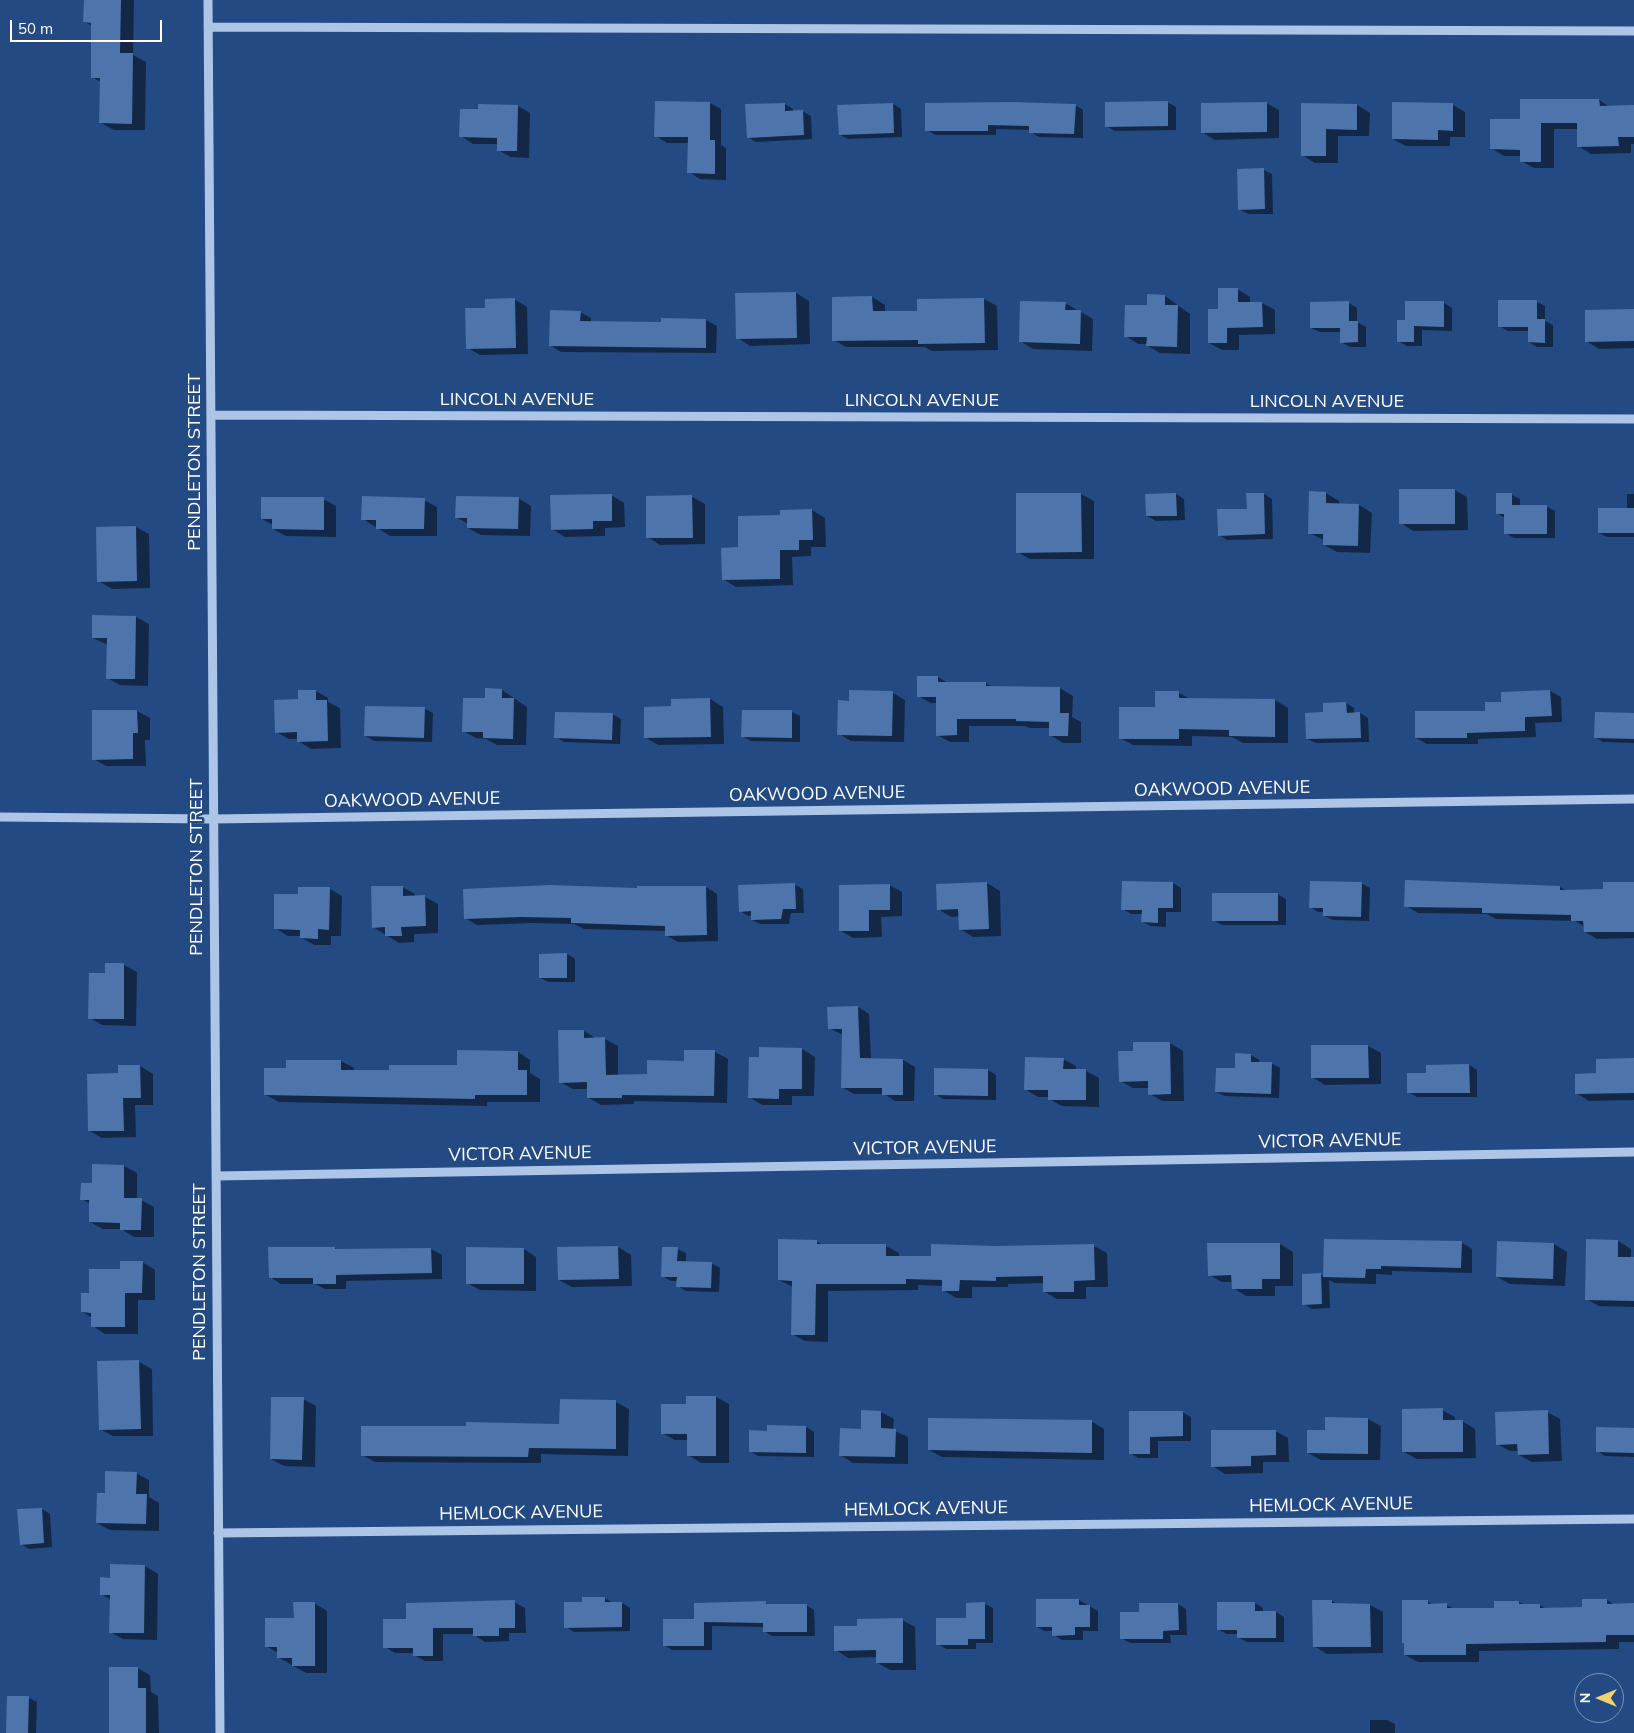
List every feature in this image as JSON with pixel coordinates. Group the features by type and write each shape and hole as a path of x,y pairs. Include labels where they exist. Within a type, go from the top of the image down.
{"street":[{"name":"PENDLETON STREET","path":"208,0 220,1733"},
{"path":"208,27 1634,31"},
{"name":"LINCOLN AVENUE","path":"211,415 1634,419"},
{"name":"OAKWOOD AVENUE","path":"0,817 213,819 1634,799"},
{"name":"VICTOR AVENUE","path":"216,1176 1634,1152"},
{"name":"HEMLOCK AVENUE","path":"218,1533 1634,1519"}],"building":[{"path":"84,0 121,0 120,53 133,53 132,124 99,123 100,78 91,78 91,23 83,22"},
{"path":"1520,99 1599,99 1600,106 1634,105 1634,137 1618,137 1619,146 1577,147 1577,123 1541,123 1541,162 1520,162 1520,150 1490,149 1490,119 1520,119"},
{"path":"655,101 710,102 710,140 715,140 715,174 687,173 688,137 654,137"},
{"path":"1168,101 1168,126 1105,127 1105,102"},
{"path":"1011,102 1076,104 1074,134 1029,133 1029,126 988,125 988,131 925,131 925,103"},
{"path":"1267,102 1267,132 1201,133 1201,103"},
{"path":"1392,102 1453,103 1453,131 1438,130 1438,140 1392,139"},
{"path":"785,103 785,111 803,110 804,135 747,138 745,104"},
{"path":"893,103 894,133 839,135 837,105"},
{"path":"1301,103 1357,104 1357,130 1326,129 1326,156 1301,156"},
{"path":"478,104 518,105 517,151 497,151 497,138 459,137 460,109 478,109"},
{"path":"1264,168 1265,209 1238,210 1237,169"},
{"path":"1218,288 1238,288 1238,302 1262,302 1263,327 1227,328 1227,343 1208,343 1208,309 1218,309"},
{"path":"796,292 797,338 736,339 735,293"},
{"path":"1147,294 1165,295 1165,305 1178,305 1177,347 1146,346 1147,337 1124,337 1125,305 1147,305"},
{"path":"872,296 873,311 917,311 917,299 984,298 985,343 918,344 918,340 832,341 832,297"},
{"path":"515,298 516,348 466,349 465,308 485,308 485,299"},
{"path":"1498,300 1537,300 1537,319 1545,319 1545,343 1528,342 1528,327 1498,327"},
{"path":"1020,301 1066,302 1065,310 1081,310 1080,344 1019,342"},
{"path":"1349,301 1349,321 1358,321 1358,342 1340,343 1340,328 1310,328 1310,302"},
{"path":"1405,301 1444,301 1444,327 1414,326 1414,342 1397,342 1397,320 1405,320"},
{"path":"1634,309 1634,341 1585,342 1585,310"},
{"path":"550,310 581,311 580,321 661,322 661,318 706,319 706,348 549,346"},
{"path":"1399,489 1455,489 1455,524 1399,524"},
{"path":"1309,491 1326,492 1326,503 1359,504 1358,546 1323,545 1323,534 1308,534"},
{"path":"1016,493 1081,493 1082,552 1016,553"},
{"path":"1176,493 1177,516 1146,516 1145,494"},
{"path":"1246,493 1264,493 1265,534 1218,536 1217,509 1247,509"},
{"path":"1496,493 1512,493 1512,505 1547,505 1547,534 1504,534 1504,514 1496,514"},
{"path":"612,494 612,521 593,521 593,529 551,530 550,495"},
{"path":"692,495 693,538 646,538 646,496"},
{"path":"362,496 425,498 424,529 376,529 376,520 361,520"},
{"path":"456,496 519,497 518,529 467,528 467,518 455,518"},
{"path":"261,497 324,497 324,530 272,529 272,519 261,519"},
{"path":"1598,508 1634,508 1634,533 1598,533"},
{"path":"812,509 813,540 799,540 799,550 780,550 780,579 722,580 721,548 738,547 738,516 780,515 780,510"},
{"path":"136,526 137,581 97,582 96,527"},
{"path":"92,615 136,616 135,679 106,679 107,638 92,638"},
{"path":"917,676 938,676 938,682 986,682 986,686 1060,687 1060,713 1069,713 1068,736 1049,736 1049,722 1016,721 1016,719 957,719 957,735 936,736 936,697 917,697"},
{"path":"485,688 502,689 502,698 514,698 513,739 483,738 483,732 462,732 463,698 485,698"},
{"path":"298,690 316,690 316,700 327,700 328,741 297,742 297,732 275,733 274,700 298,699"},
{"path":"849,690 893,691 892,736 837,735 838,700 849,701"},
{"path":"1550,690 1552,716 1525,717 1525,731 1467,733 1467,738 1415,738 1415,711 1485,711 1485,702 1501,702 1501,692"},
{"path":"1155,691 1179,691 1179,698 1275,699 1275,737 1229,736 1229,730 1179,729 1179,739 1119,739 1119,707 1155,707"},
{"path":"710,698 711,737 644,738 644,707 671,706 671,699"},
{"path":"1346,702 1347,713 1360,712 1361,738 1306,739 1305,713 1323,712 1323,703"},
{"path":"365,706 425,707 424,738 364,736"},
{"path":"92,710 137,710 138,733 133,733 133,759 92,760"},
{"path":"742,710 792,710 792,738 741,737"},
{"path":"555,712 613,713 612,740 554,738"},
{"path":"1595,712 1634,713 1634,739 1594,738"},
{"path":"1405,880 1560,886 1560,890 1603,889 1603,882 1634,882 1634,932 1584,932 1583,921 1571,921 1571,915 1482,913 1482,908 1404,907"},
{"path":"1122,881 1173,882 1173,908 1158,908 1158,923 1141,922 1142,910 1121,910"},
{"path":"1310,881 1362,882 1361,917 1323,916 1323,908 1309,908"},
{"path":"987,882 989,929 959,930 958,909 937,910 936,884"},
{"path":"795,883 796,909 783,909 781,919 751,920 751,911 739,912 738,885"},
{"path":"890,884 890,910 869,910 869,931 839,931 839,885"},
{"path":"550,885 637,888 637,886 706,886 707,935 665,936 665,926 571,923 571,918 464,919 463,889"},
{"path":"371,886 403,886 403,896 425,895 426,926 401,927 402,936 385,936 385,927 372,928"},
{"path":"298,887 330,887 329,930 318,929 318,939 300,938 300,930 274,929 274,894 298,894"},
{"path":"1212,893 1278,893 1278,921 1212,921"},
{"path":"567,953 567,978 539,978 539,954"},
{"path":"105,963 124,963 124,1019 88,1019 89,973 105,973"},
{"path":"858,1006 860,1058 903,1059 903,1095 882,1095 882,1088 841,1088 842,1029 828,1029 827,1007"},
{"path":"558,1030 584,1030 584,1038 605,1037 606,1075 647,1074 647,1060 684,1061 684,1050 715,1050 714,1096 622,1095 622,1098 587,1098 587,1082 559,1083"},
{"path":"1133,1042 1170,1042 1171,1094 1148,1095 1148,1081 1119,1082 1118,1051 1133,1051"},
{"path":"1311,1045 1368,1045 1369,1078 1311,1078"},
{"path":"759,1047 802,1048 802,1089 779,1089 779,1099 748,1098 749,1057 759,1057"},
{"path":"457,1050 518,1051 518,1070 527,1070 527,1095 475,1095 475,1099 264,1095 264,1068 286,1068 286,1060 341,1060 341,1070 389,1070 389,1065 457,1065"},
{"path":"1235,1053 1251,1054 1251,1062 1272,1062 1271,1094 1215,1092 1216,1068 1235,1068"},
{"path":"1025,1057 1064,1058 1063,1069 1086,1069 1086,1100 1048,1100 1048,1090 1024,1090"},
{"path":"1634,1058 1634,1093 1575,1094 1575,1074 1596,1073 1596,1059"},
{"path":"1469,1064 1470,1093 1407,1093 1407,1073 1426,1073 1426,1065"},
{"path":"118,1065 140,1065 141,1098 123,1098 124,1131 88,1131 87,1074 118,1073"},
{"path":"934,1068 988,1069 988,1096 934,1095"},
{"path":"92,1164 124,1165 124,1198 142,1198 141,1230 120,1230 120,1223 89,1222 89,1200 80,1200 81,1183 92,1183"},
{"path":"778,1239 817,1240 817,1244 886,1244 886,1256 931,1256 931,1244 997,1246 1094,1244 1095,1280 1074,1281 1074,1292 1043,1292 1043,1276 996,1277 996,1281 960,1280 959,1291 942,1291 942,1280 906,1279 906,1284 816,1284 815,1335 791,1335 792,1281 778,1280"},
{"path":"1324,1239 1462,1241 1461,1268 1381,1266 1381,1269 1366,1269 1365,1278 1323,1277"},
{"path":"1586,1239 1618,1240 1618,1257 1634,1257 1634,1301 1585,1300"},
{"path":"1497,1241 1554,1243 1553,1279 1496,1277"},
{"path":"1207,1243 1280,1243 1280,1279 1262,1279 1262,1289 1232,1289 1231,1275 1208,1276"},
{"path":"618,1246 619,1279 558,1280 557,1247"},
{"path":"268,1247 335,1247 335,1249 431,1248 432,1273 336,1275 336,1284 313,1284 313,1278 269,1278"},
{"path":"466,1247 524,1248 524,1284 466,1284"},
{"path":"662,1247 678,1247 677,1261 712,1262 711,1288 676,1287 677,1277 661,1277"},
{"path":"120,1261 143,1261 142,1293 125,1293 125,1327 91,1327 91,1313 81,1312 81,1293 89,1293 89,1269 120,1269"},
{"path":"1321,1273 1322,1304 1302,1305 1302,1274"},
{"path":"139,1360 141,1429 99,1430 97,1361"},
{"path":"686,1396 716,1396 716,1456 687,1456 687,1434 661,1434 661,1404 686,1404"},
{"path":"271,1397 304,1397 302,1460 270,1459"},
{"path":"560,1399 616,1400 616,1449 529,1448 528,1457 361,1456 361,1426 466,1426 466,1422 559,1424"},
{"path":"1443,1408 1443,1420 1463,1420 1463,1452 1402,1452 1402,1409"},
{"path":"861,1410 881,1411 881,1428 896,1429 895,1457 839,1456 840,1428 861,1429"},
{"path":"1548,1410 1549,1454 1518,1455 1517,1444 1496,1445 1495,1412"},
{"path":"1129,1411 1183,1411 1183,1436 1150,1437 1150,1454 1129,1454"},
{"path":"1325,1417 1368,1418 1368,1454 1307,1453 1307,1430 1325,1430"},
{"path":"928,1418 1092,1420 1092,1453 928,1450"},
{"path":"767,1425 806,1426 806,1453 749,1452 749,1430 767,1431"},
{"path":"1596,1427 1634,1428 1634,1453 1596,1452"},
{"path":"1211,1430 1276,1430 1276,1455 1251,1456 1251,1466 1211,1467"},
{"path":"105,1471 137,1472 136,1494 147,1494 146,1524 96,1523 97,1493 105,1493"},
{"path":"42,1508 44,1543 20,1545 17,1509"},
{"path":"110,1564 145,1565 144,1633 109,1633 110,1595 100,1595 100,1577 110,1578"},
{"path":"582,1597 605,1597 605,1602 622,1602 622,1627 564,1628 564,1602 582,1602"},
{"path":"1036,1599 1079,1599 1079,1605 1090,1605 1090,1627 1075,1627 1075,1635 1052,1636 1052,1627 1036,1627"},
{"path":"1582,1599 1607,1599 1607,1604 1634,1603 1634,1635 1606,1635 1606,1642 1466,1644 1466,1655 1404,1655 1404,1643 1402,1643 1402,1600 1428,1600 1428,1604 1447,1603 1447,1608 1494,1608 1494,1601 1519,1601 1519,1604 1540,1604 1540,1608 1582,1607"},
{"path":"515,1600 515,1628 499,1628 499,1636 473,1636 473,1628 433,1628 433,1656 413,1656 413,1648 383,1648 383,1619 406,1619 406,1603"},
{"path":"1312,1600 1332,1600 1332,1603 1370,1604 1371,1647 1313,1647"},
{"path":"766,1601 766,1604 807,1604 807,1632 763,1632 763,1623 704,1622 704,1646 663,1646 663,1619 694,1619 694,1603"},
{"path":"293,1602 315,1602 315,1666 292,1666 292,1658 277,1658 277,1647 265,1647 265,1618 294,1618"},
{"path":"985,1602 985,1639 968,1639 968,1645 936,1645 936,1618 966,1618 966,1603"},
{"path":"1217,1602 1255,1602 1255,1611 1276,1611 1276,1638 1237,1638 1237,1630 1217,1630"},
{"path":"1139,1603 1178,1603 1179,1630 1163,1631 1163,1639 1120,1639 1120,1612 1139,1612"},
{"path":"903,1618 903,1663 876,1663 876,1650 834,1651 834,1626 857,1626 857,1619"},
{"path":"109,1667 138,1667 138,1688 146,1688 146,1733 109,1733"},
{"path":"7,1696 29,1696 28,1733 6,1733"}]}
